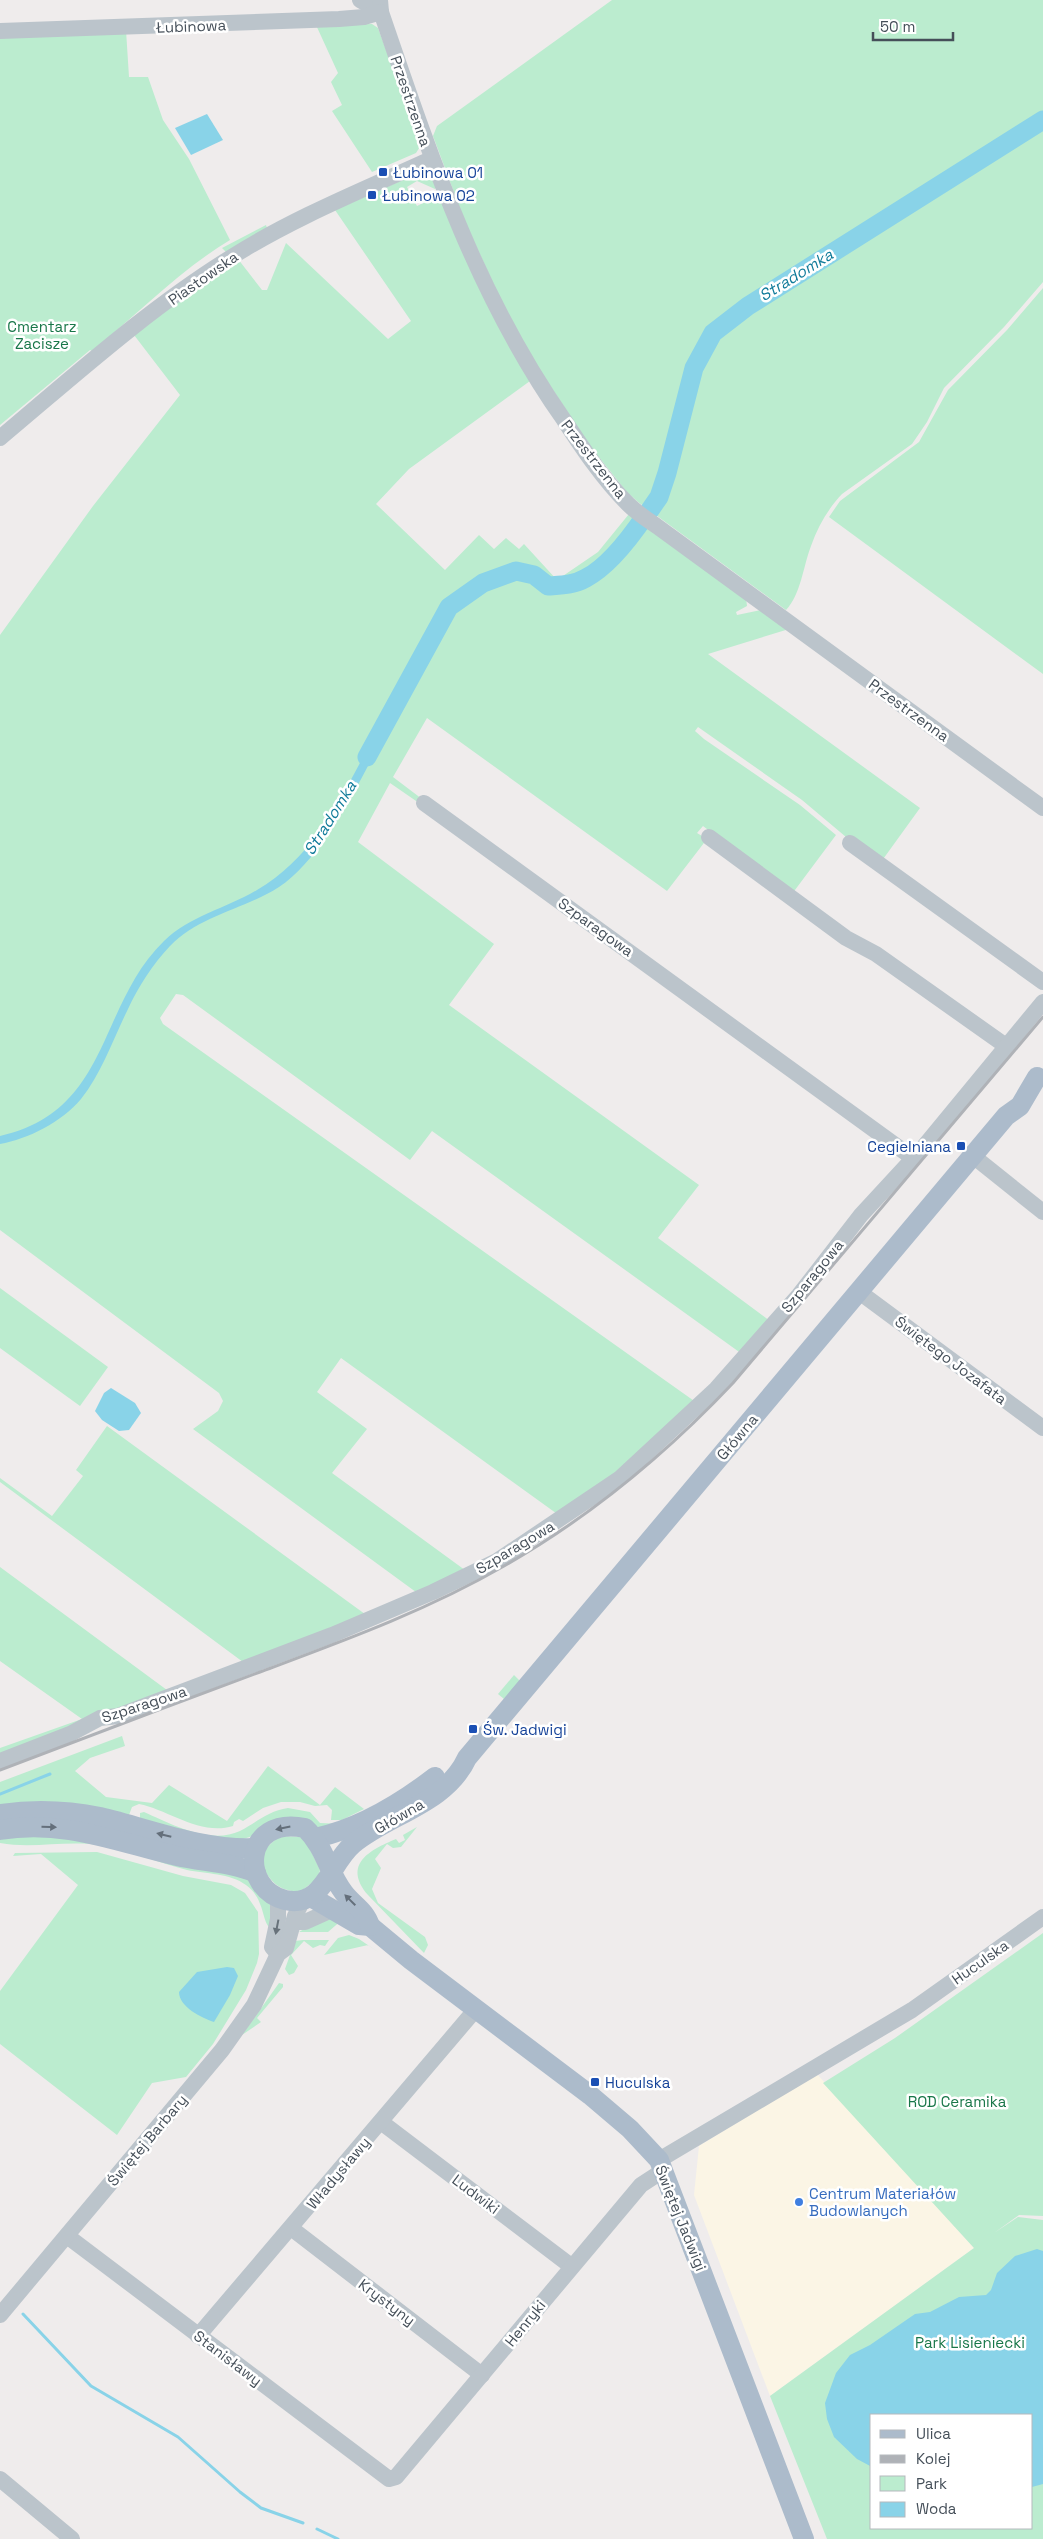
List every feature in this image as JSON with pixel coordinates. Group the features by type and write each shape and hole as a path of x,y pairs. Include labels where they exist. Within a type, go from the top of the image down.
{"main road":[{"name":"Główna","path":"330,1873 350,1846 429,1798 461,1771 466,1758 1006,1116 1020,1106 1041,1076"},
{"name":"Główna","path":"315,1838 338,1833 396,1803 453,1763 466,1758"},
{"path":"0,1814 31,1810 64,1811 101,1818 182,1839 231,1848 254,1848"},
{"path":"289,1826 305,1828 315,1838 323,1850 330,1873 319,1891 307,1899 289,1901 278,1898 267,1889 256,1873 254,1848 272,1830 289,1826"},
{"path":"0,1830 37,1827 74,1829 177,1856 245,1868 256,1873"},
{"name":"Świętej Jadwigi","path":"330,1873 344,1894 368,1916 370,1926"},
{"name":"Świętej Jadwigi","path":"307,1899 334,1909 359,1925 370,1926 476,2009 590,2094 630,2129 662,2165 804,2539"}],"street":[{"path":"360,0 380,6"},
{"name":"Łubinowa","path":"0,31 339,20 364,17 380,6"},
{"name":"Przestrzenna","path":"380,6 431,158 495,309 524,361 582,448 629,505 1043,808"},
{"name":"Piastowska","path":"0,438 124,335 228,258 272,232 431,158"},
{"name":"Szparagowa","path":"424,803 913,1158"},
{"path":"709,837 846,938 876,954 1006,1046"},
{"path":"850,843 1043,982"},
{"name":"Szparagowa","path":"0,1761 70,1734 100,1718 126,1713 332,1635 433,1592 514,1551 619,1479 705,1400 799,1295 861,1216 913,1158 1043,1002"},
{"path":"973,1156 1043,1212"},
{"name":"Świętego Jozafata","path":"858,1291 1043,1428"},
{"path":"278,1898 278,1919 272,1947 278,1954"},
{"name":"Świętej Barbary","path":"0,2315 222,2050 254,2004 278,1954 286,1948 294,1922 307,1899"},
{"path":"294,1922 305,1922 334,1909"},
{"name":"Huculska","path":"662,2165 912,2010 1043,1917"},
{"name":"Władysławy","path":"198,2336 476,2009"},
{"name":"Ludwiki","path":"381,2122 571,2266"},
{"name":"Henryki","path":"389,2479 396,2477 571,2266 641,2185 662,2165"},
{"name":"Krystyny","path":"291,2228 482,2375"},
{"name":"Stanisławy","path":"67,2236 389,2479"},
{"path":"0,2479 72,2539"}],"shaded area":[{"path":"817,2074 974,2248 770,2396 694,2195 699,2146"}],"green space":[{"path":"612,0 1043,0 1043,282 1004,327 944,388 927,422 912,444 842,494 832,506 817,532 795,596 786,610 638,502 626,491 590,446 518,337 465,222 433,136 437,126"},
{"path":"372,24 378,28 421,145 416,153 372,172 332,111 342,105 331,82 338,73 316,25"},
{"name":"Cmentarz Zacisze","path":"126,30 129,77 148,77 163,120 189,159 230,240 176,279 109,337 92,351 90,350 0,425 0,33"},
{"path":"423,171 429,172 438,185 435,189 417,181 407,187 417,206 437,196 443,198 530,381 409,469 376,504 445,570 479,535 494,549 506,538 519,549 524,544 557,580 598,552 629,514 746,598 747,606 736,612 737,615 761,610 789,629 708,654 920,808 881,862 846,837 802,800 698,727 695,731 704,739 800,805 836,835 792,894 703,826 697,833 707,839 667,891 427,718 393,777 422,799 419,803 390,783 358,842 494,944 449,1005 699,1185 658,1238 770,1321 742,1354 432,1131 410,1160 183,995 176,994 160,1018 163,1024 697,1403 675,1426 560,1516 341,1358 317,1392 367,1429 332,1473 469,1573 420,1595 193,1429 218,1411 223,1401 219,1393 0,1230 0,635 93,506 180,395 134,335 238,259 262,290 267,290 286,243 388,339 411,321 335,210"},
{"path":"266,225 267,228 227,253 222,248"},
{"path":"1043,288 1043,674 829,517 840,501 919,442 948,390 1007,330"},
{"path":"0,1288 108,1367 80,1406 0,1348"},
{"path":"107,1426 369,1617 247,1665 0,1482 0,1478 52,1516 83,1476 76,1470"},
{"path":"0,1567 171,1693 0,1757 0,1748 82,1719 0,1661"},
{"path":"514,1675 521,1682 504,1699 498,1694"},
{"path":"122,1736 125,1746 90,1758 75,1771 106,1797 152,1803 169,1785 227,1821 268,1766 320,1805 335,1787 364,1809 342,1820 331,1820 332,1810 327,1805 315,1806 300,1802 281,1802 263,1808 243,1821 239,1819 234,1822 233,1826 209,1828 139,1804 132,1807 129,1815 0,1808 0,1782"},
{"path":"288,1808 310,1812 320,1823 343,1824 253,1836 233,1842 140,1820 140,1813 144,1812 178,1827 216,1836 240,1831 269,1814"},
{"path":"417,1827 401,1847 393,1848 387,1844 375,1859 381,1868 372,1889 378,1903 425,1937 428,1945 424,1953 368,1895 358,1875 362,1860 369,1853 396,1839 399,1843 405,1840 403,1835"},
{"path":"53,1833 245,1877 270,1904 274,1912 269,1927 252,1890 233,1878 187,1870 99,1845 74,1843 12,1845 0,1843 0,1836"},
{"path":"279,1836 304,1837 320,1870 318,1878 300,1892 279,1887 267,1874 259,1861 261,1853"},
{"path":"97,1852 183,1876 231,1885 245,1893 258,1912 259,1954 257,1963 246,1990 213,2044 186,2077 152,2083 117,2135 0,2044 0,1991 78,1885 41,1854 13,1856 15,1853"},
{"path":"322,1918 343,1919 328,1932 299,1932"},
{"path":"1043,1933 1043,2216 1019,2215 994,2233 1018,2217 1043,2220 1043,2539 827,2539 770,2396 974,2248 823,2083 895,2038"},
{"path":"349,1935 368,1945 324,1955 338,1938"},
{"path":"329,1940 325,1946 320,1945 313,1948 304,1941 291,1955 298,1966 294,1973 289,1975 285,1969 295,1941"},
{"path":"279,1983 283,1984 283,1987 257,2018 261,2022 242,2035"}],"water":[{"path":"207,114 223,140 191,155 175,128"},
{"path":"376,733 383,736 352,796 325,839 295,875 266,895 194,927 170,946 136,992 101,1067 81,1099 64,1115 44,1128 11,1142 0,1144 0,1136 36,1123 63,1104 83,1080 142,967 164,941 185,925 257,890 297,859 313,840 340,800"},
{"path":"111,1388 135,1403 141,1413 129,1430 119,1431 102,1420 95,1411 104,1393"},
{"path":"227,1967 234,1968 238,1976 230,1995 214,2022 203,2018 187,2007 179,1992 197,1972"},
{"path":"1037,2249 1043,2251 1043,2484 1033,2487 1033,2414 870,2414 870,2466 857,2459 834,2437 827,2419 825,2403 836,2373 850,2355 870,2345 915,2314 930,2312 959,2297 986,2295 991,2290 997,2273 1015,2256"}],"waterway":[{"name":"Stradomka","path":"650,510 659,497 667,473 694,368 713,333 748,306 1043,120"},
{"name":"Stradomka","path":"367,757 449,607 483,583 516,571 534,575 548,586 577,582 595,573 611,559 645,516"},
{"path":"0,1794 50,1774"},
{"path":"23,2314 91,2386 178,2437 261,2508 303,2523"},
{"path":"317,2529 338,2539"}],"railway":[{"path":"0,1770 322,1649 414,1611 504,1566 536,1547 596,1506 681,1435 733,1383 1043,1017"}],"place":[{"name":"Łubinowa 01","path":"383,172"},
{"name":"Łubinowa 02","path":"372,195"},
{"name":"Cegielniana","path":"961,1146"},
{"name":"Św. Jadwigi","path":"473,1729"},
{"name":"Huculska","path":"595,2082"},
{"name":"Centrum Materiałów Budowlanych","path":"799,2202"}],"park label":[{"name":"ROD Ceramika","path":"957,2101"},
{"name":"Park Lisieniecki","path":"970,2342"}]}
